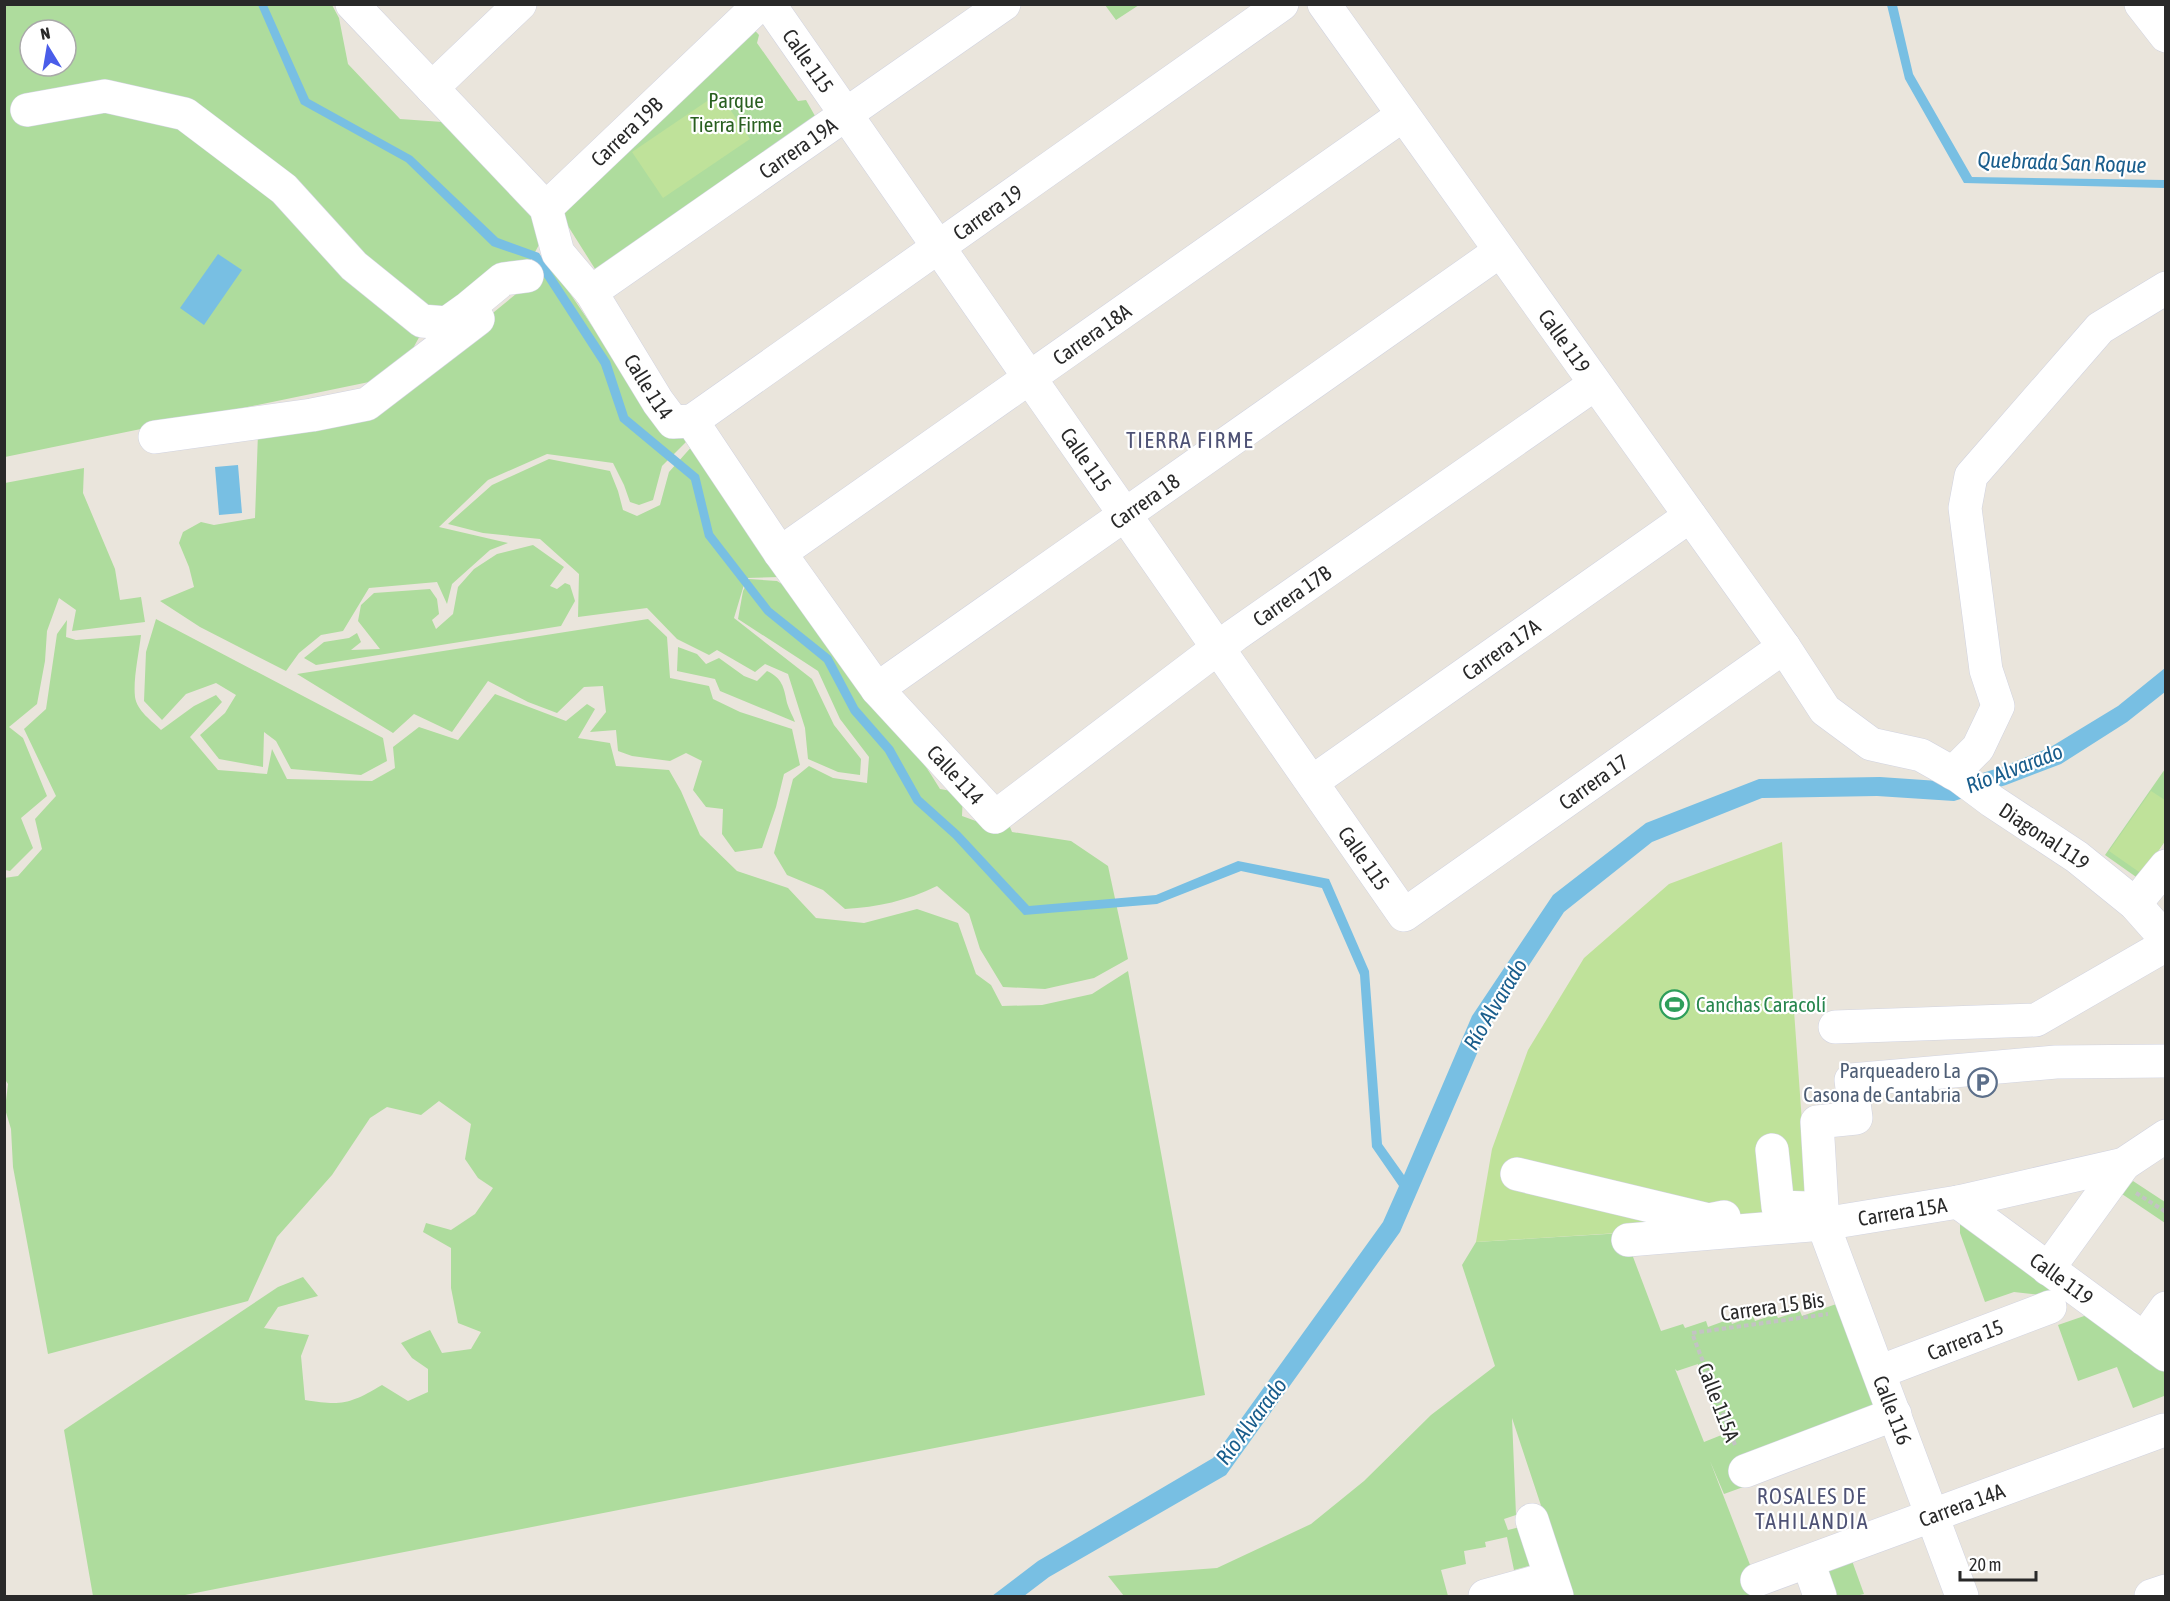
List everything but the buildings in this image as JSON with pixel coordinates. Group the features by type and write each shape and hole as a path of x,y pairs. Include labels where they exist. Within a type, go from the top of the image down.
{"street":[{"name":"Calle 114","path":"352,4 546,208 558,253 591,292 658,402 673,422 692,421 780,553 877,689 995,817"},
{"path":"432,88 520,4"},
{"name":"Carrera 19B","path":"546,208 760,4"},
{"name":"Calle 115","path":"769,4 1404,915"},
{"name":"Carrera 19A","path":"591,292 1004,4"},
{"name":"Carrera 19","path":"692,421 1282,4"},
{"name":"Calle 119","path":"1324,4 1805,679"},
{"path":"2140,4 2166,36"},
{"path":"27,110 105,96 186,114 284,189 354,266 422,321 447,323 503,279 527,276"},
{"name":"Carrera 18A","path":"780,553 1403,115"},
{"name":"Carrera 18","path":"877,689 1500,251"},
{"path":"155,436 312,416 367,404 476,321 527,276 558,253"},
{"path":"1956,775 1977,748 1998,706 1986,670 1965,508 1971,477 2100,328 2166,288"},
{"name":"Carrera 17B","path":"995,817 1218,649 1595,384"},
{"name":"Carrera 17A","path":"1312,782 1690,516"},
{"name":"Carrera 17","path":"1404,915 1784,647"},
{"name":"Diagonal 119","path":"1805,679 1825,710 1871,744 1921,755 1956,775 2077,857 2135,904 2166,939"},
{"path":"2135,904 2166,866"},
{"path":"1835,1027 2036,1020 2166,945"},
{"name":"Calle 116","path":"1962,1596 1823,1224 1817,1122 1856,1118 1851,1080 2056,1062 2166,1061"},
{"name":"Carrera 15A","path":"1628,1240 1823,1224 1958,1202 2124,1164 2166,1136"},
{"path":"1772,1150 1779,1207"},
{"path":"2048,1269 2124,1164"},
{"path":"1517,1174 1709,1220 1779,1207 1808,1208 1823,1224"},
{"name":"Calle 119","path":"1958,1202 2155,1347"},
{"name":"Carrera 15","path":"1879,1372 2050,1307"},
{"path":"2155,1347 2166,1308"},
{"path":"1745,1471 1895,1414"},
{"name":"Carrera 14A","path":"1757,1580 2164,1430"},
{"path":"1485,1596 1553,1587 1532,1520"},
{"path":"1808,1562 1820,1596"},
{"path":"2151,1596 2166,1591"}],"path":[{"name":"Carrera 15 Bis","path":"1692,1333 1855,1310"},
{"name":"Calle 115A","path":"1692,1333 1745,1471"}],"green space":[{"path":"5,5 332,5 339,18 348,64 400,119 457,123 538,213 541,241 528,265 423,330 398,376 5,457"},
{"path":"1105,5 1139,5 1116,20"},
{"name":"Parque Tierra Firme","path":"748,23 759,35 757,43 798,101 806,100 819,123 597,272 556,207"},
{"path":"719,93 750,139 663,198 632,152"},
{"path":"552,267 616,361 689,439 662,466 653,500 639,505 630,502 613,463 547,454 488,480 439,527 508,543 490,550 452,584 447,604 437,582 369,588 343,631 321,635 299,653 286,671 200,627 160,601 194,587 179,543 183,532 201,522 214,525 255,518 258,433 434,361"},
{"path":"694,444 779,577 746,578 734,618 812,679 834,725 861,759 860,775 838,772 808,759 805,728 788,674 765,664 755,672 717,650 709,655 677,639 647,608 578,617 579,574 540,539 483,533 448,524 492,485 549,459 610,471 623,510 637,516 660,505 669,472"},
{"path":"84,468 83,493 115,569 120,600 141,597 145,622 72,631 76,610 59,598 47,631 45,661 37,704 9,727 23,738 47,796 21,818 33,848 10,871 5,870 5,483"},
{"path":"533,545 564,567 550,586 557,589 565,583 570,585 575,601 561,626 316,665 304,658 324,642 349,638 357,633 361,642 351,650 380,649 358,621 361,605 374,593 430,589 437,599 439,614 432,620 436,629 453,614 458,587 474,569 497,554"},
{"path":"749,579 777,581 793,591 874,710 903,736 940,789 963,793 962,816 984,824 1006,817 1012,832 1071,841 1108,866 1128,959 1094,978 1045,989 1003,987 980,949 969,914 937,886 892,902 845,909 823,890 787,875 774,853 793,779 809,766 833,778 867,783 869,757 840,719 818,671 738,619 743,591"},
{"path":"156,619 383,738 387,761 361,775 291,769 276,741 264,732 263,767 219,759 200,735 225,713 236,695 216,683 186,694 162,720 144,701 146,652"},
{"path":"648,619 667,637 670,678 709,686 713,699 740,712 792,729 800,765 784,774 762,848 735,852 722,834 723,809 706,807 693,790 702,761 686,753 670,761 632,756 618,751 616,730 590,732 606,712 603,686 584,687 557,713 528,702 488,681 452,732 414,714 393,733 297,674"},
{"path":"67,620 66,637 76,640 141,635 135,674 136,702 161,730 194,706 216,695 222,702 190,737 218,770 267,774 272,749 287,779 372,781 395,768 393,747 419,727 458,740 495,694 566,721 587,704 595,709 578,738 610,743 616,766 669,770 700,835 737,871 788,888 816,918 864,923 917,909 958,923 976,974 991,985 1002,1006 1042,1005 1092,994 1128,971 1205,1395 180,1596 93,1596 64,1430 278,1287 303,1277 318,1296 278,1307 264,1328 309,1335 301,1356 305,1400 328,1403 345,1402 382,1385 408,1401 428,1392 428,1369 412,1358 401,1343 430,1330 442,1353 471,1349 481,1332 458,1323 451,1288 451,1248 423,1232 426,1223 451,1230 475,1214 493,1188 478,1178 465,1159 471,1124 439,1101 421,1115 387,1107 370,1118 332,1175 277,1237 248,1301 48,1354 13,1167 11,1129 5,1109 8,1084 4,1078 4,878 18,876 42,849 35,819 56,796 24,729 46,709 57,634"},
{"path":"678,647 697,654 706,664 719,658 744,676 757,681 767,671 772,674 782,684 795,722 720,691 715,679 677,671"},
{"path":"2165,769 2165,841 2139,879 2105,855"},
{"path":"2151,791 2165,800 2165,841 2142,874 2109,851"},
{"name":"Canchas Caracolí","path":"1782,842 1809,1221 1476,1242 1492,1149 1528,1050 1584,958 1669,884"},
{"path":"2133,1181 2165,1202 2165,1223 2122,1194"},
{"path":"1964,1218 2165,1360 2165,1399 2164,1396 2133,1408 2117,1367 2078,1381 2058,1325 2087,1315 2059,1292 2040,1295 2014,1292 1985,1302 1960,1233 1960,1225"},
{"path":"1624,1233 1661,1331 1683,1324 1685,1328 1706,1321 1708,1327 1730,1319 1732,1324 1753,1316 1755,1321 1776,1314 1778,1318 1800,1311 1802,1316 1842,1302 1881,1413 1746,1486 1724,1494 1710,1461 1762,1596 1571,1596 1512,1418 1516,1515 1504,1519 1508,1530 1520,1527 1532,1565 1514,1570 1507,1537 1485,1542 1486,1547 1464,1551 1466,1564 1441,1570 1448,1596 1124,1596 1108,1576 1217,1568 1311,1524 1364,1481 1431,1415 1495,1366 1462,1265 1476,1242","holes":["1698,1364 1724,1434 1704,1442 1675,1369 1677,1371"]},
{"path":"1851,1558 1864,1594 1836,1596 1826,1567"}],"water":[{"name":"Río Alvarado","path":"258,5 267,5 309,99 412,156 498,238 539,253 610,361 628,416 699,475 713,533 771,608 831,656 858,707 893,747 921,797 960,832 1029,906 1156,895 1238,861 1329,879 1369,971 1382,1144 1404,1175 1472,1016 1553,895 1646,823 1759,779 1880,777 1953,782 2002,767 2049,748 2118,706 2165,668 2165,692 2127,722 2061,764 2006,785 1954,801 1877,796 1762,798 1652,842 1564,912 1488,1028 1400,1232 1226,1475 1049,1577 1024,1596 992,1596 1038,1561 1213,1458 1383,1222 1399,1186 1372,1147 1360,975 1322,888 1241,871 1157,904 1024,915 953,838 914,803 885,752 851,713 824,662 765,614 705,537 691,480 620,421 601,365 533,260 492,246 406,162 301,104"},
{"path":"1887,5 1897,5 1913,74 1972,177 2165,180 2165,188 1964,183 1905,79"},
{"path":"218,254 242,270 204,325 180,308"},
{"path":"238,465 242,513 219,515 215,467"}],"place":[{"name":"Canchas Caracolí","path":"1675,1004"},
{"name":"Parqueadero La Casona de Cantabria","path":"1982,1082"}],"district":[{"name":"TIERRA FIRME","path":"1190,440"},
{"name":"ROSALES DE TAHILANDIA","path":"1812,1508"}],"water label":[{"name":"Quebrada San Roque","path":"2062,162"}]}
